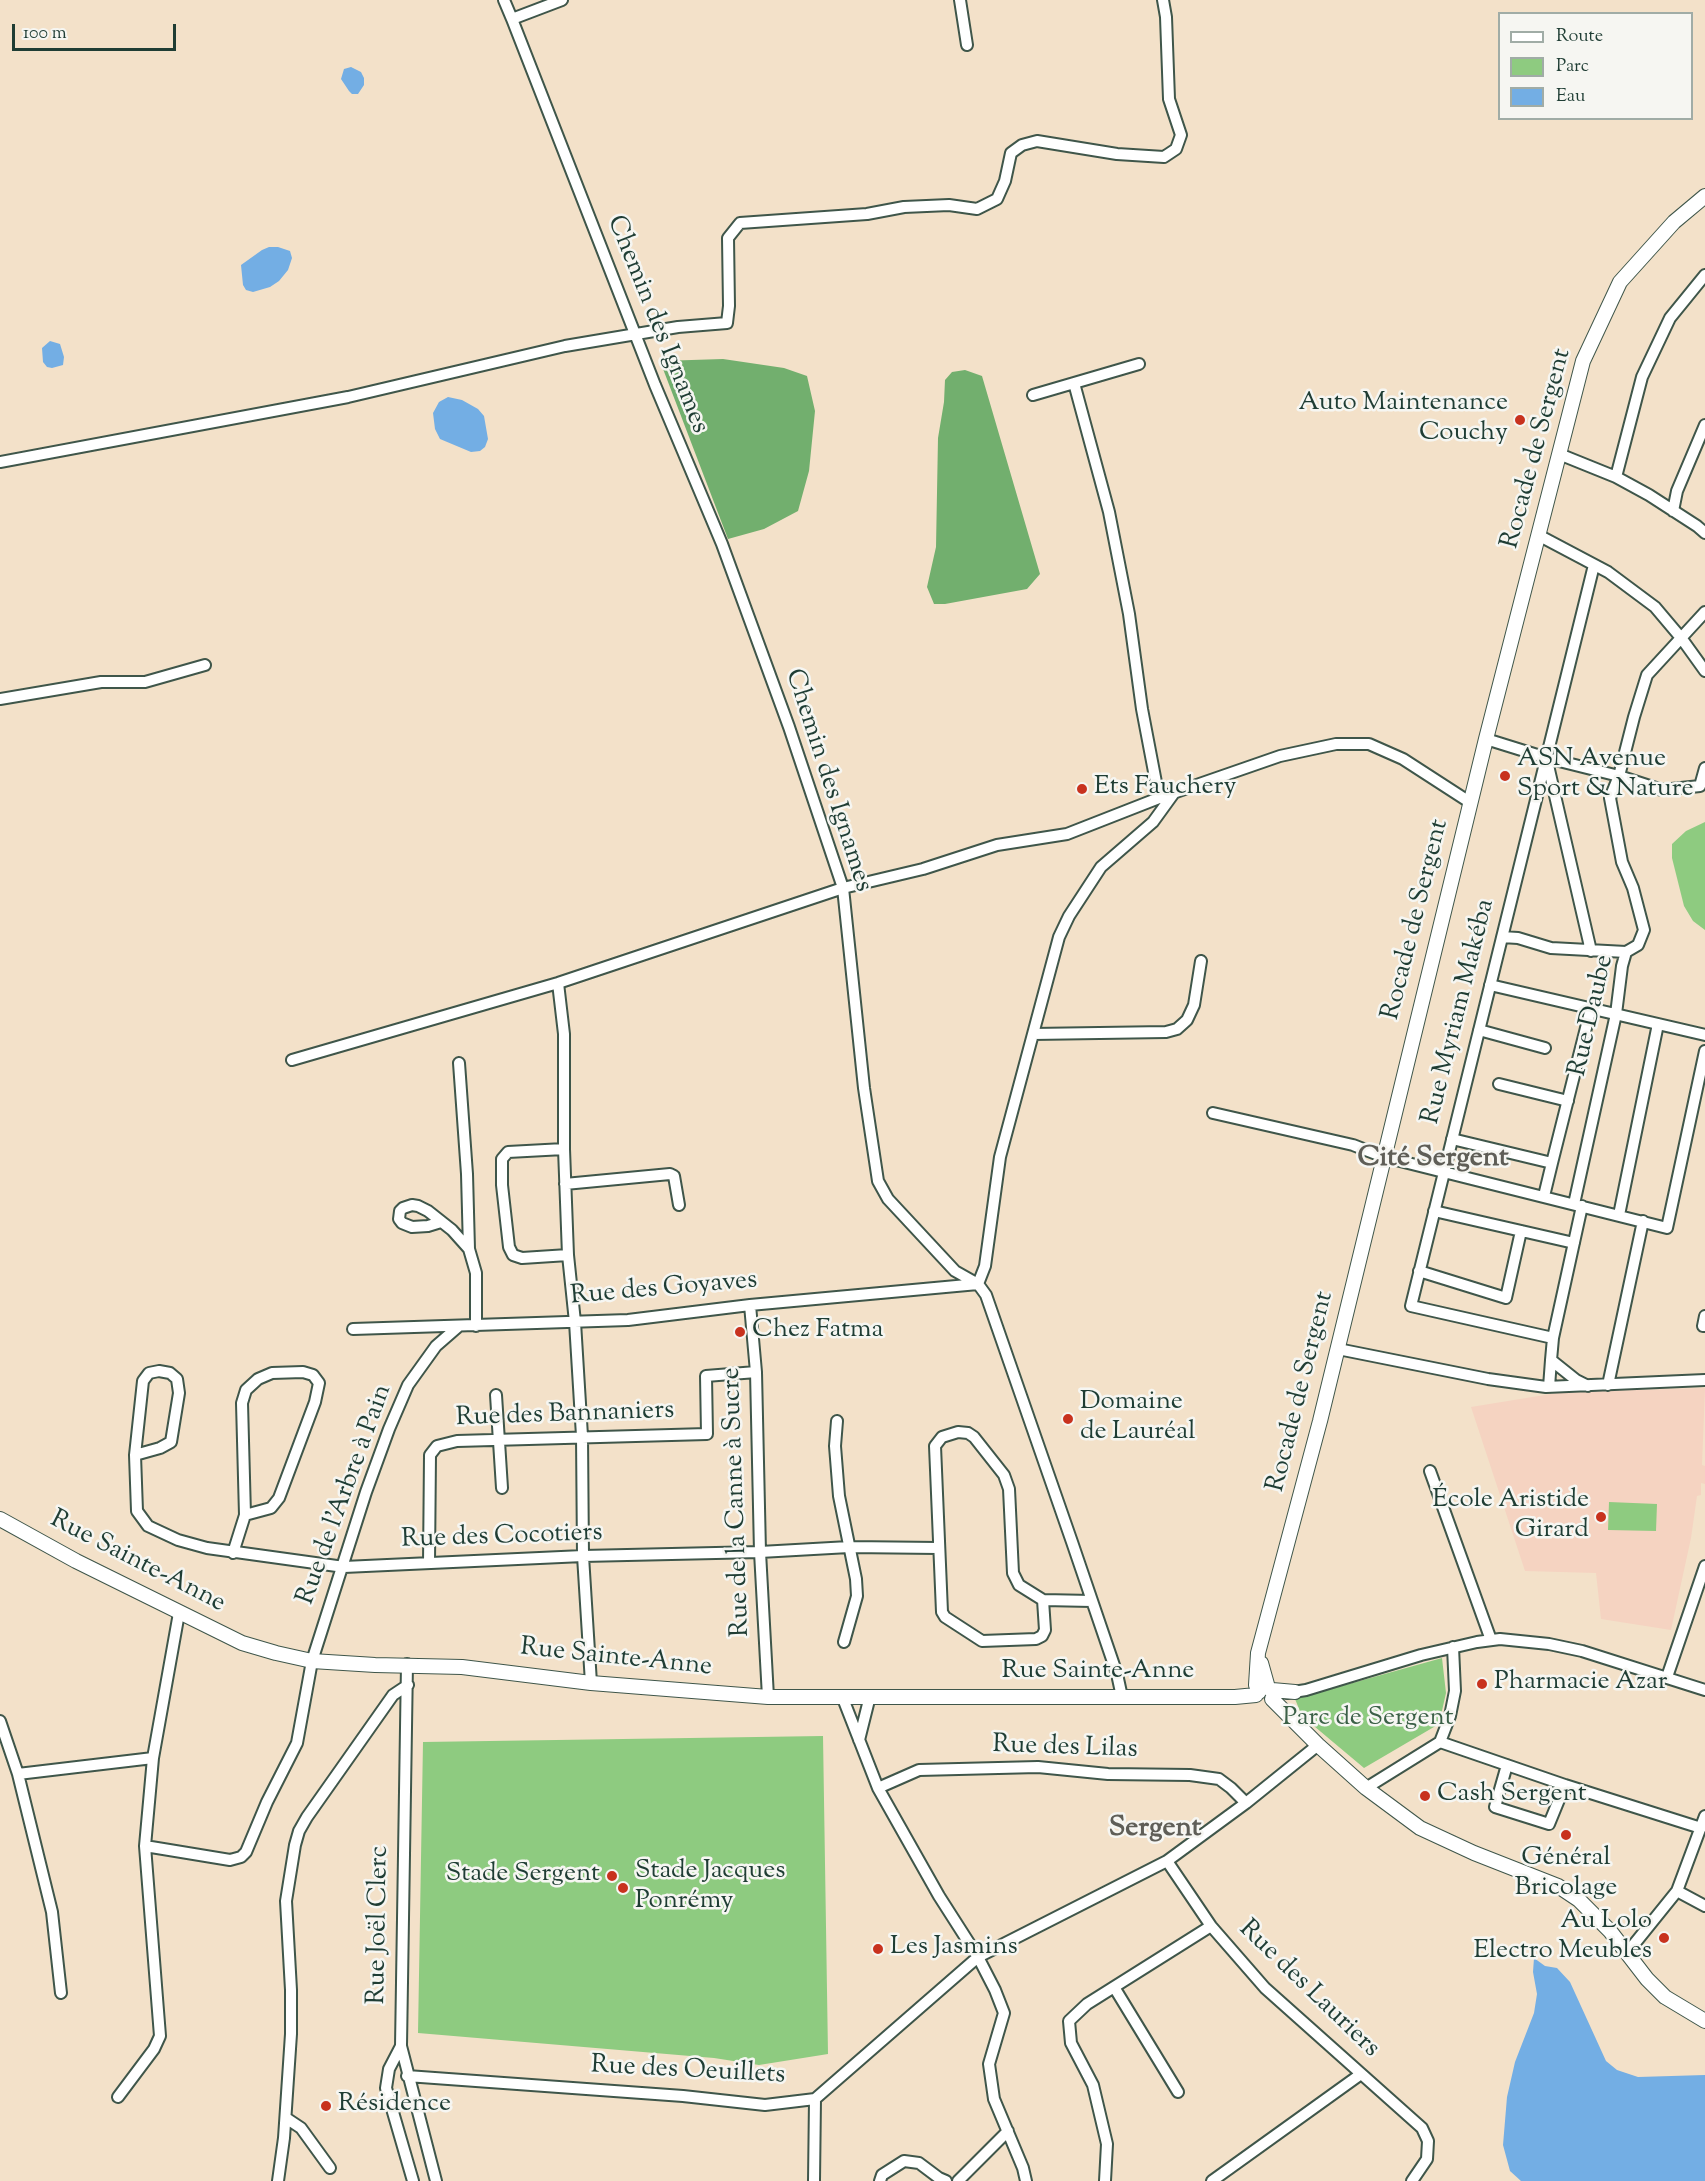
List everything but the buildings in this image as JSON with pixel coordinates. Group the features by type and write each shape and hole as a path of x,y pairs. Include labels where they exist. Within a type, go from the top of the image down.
{"main road":[{"name":"Rocade de Sergent","path":"1265,1695 1258,1653 1338,1349 1486,739 1583,361 1620,282 1674,222 1705,196"},
{"name":"Rue Sainte-Anne","path":"0,1519 76,1561 242,1643 312,1660 375,1665 462,1667 591,1683 768,1697 1235,1697 1295,1692"},
{"path":"1265,1695 1366,1788 1420,1828 1474,1854 1558,1886 1579,1900 1665,1997 1705,2021"}],"street":[{"name":"Chemin des Ignames","path":"504,0 635,334 722,544 789,727 843,888 864,1088 878,1181 888,1199 954,1270 978,1284"},
{"path":"512,20 562,0"},
{"path":"960,0 967,45"},
{"path":"0,462 348,397 565,346 635,334 727,323 728,238 740,223 867,214 904,207 949,205 977,209 997,199 1005,181 1011,153 1022,145 1037,141 1117,154 1164,157 1176,149 1181,135 1169,99 1166,17 1163,0"},
{"path":"1616,477 1642,377 1670,318 1705,275"},
{"path":"1033,395 1139,364"},
{"path":"1074,383 1109,512 1129,614 1142,709 1159,798"},
{"path":"1673,511 1677,491 1705,425"},
{"path":"1558,454 1616,477 1705,533"},
{"path":"1538,535 1608,572 1655,606 1705,671"},
{"name":"Rue Myriam Makéba","path":"1553,1338 1411,1306 1594,565"},
{"name":"Rue Daube","path":"1553,1338 1574,1243 1578,1205 1616,1014 1618,986 1626,952 1638,945 1644,930 1633,888 1622,862 1610,798 1619,776 1647,675 1705,612"},
{"path":"0,699 101,682 145,682 205,665"},
{"path":"1486,739 1662,790 1703,786 1705,768"},
{"path":"292,1060 558,983 843,888 923,869 997,845 1066,834 1159,798 1280,756 1336,744 1369,744 1402,759 1471,803"},
{"path":"1546,758 1590,951"},
{"path":"1122,1697 1117,1674 990,1306 978,1284 985,1266 1000,1157 1059,937 1101,867 1153,822 1174,794"},
{"path":"1502,937 1518,938 1551,948 1626,952"},
{"path":"1033,1034 1166,1032 1177,1029 1187,1020 1194,1005 1201,961"},
{"path":"558,983 564,1034 567,1255 575,1322 582,1436 583,1556 591,1683"},
{"path":"1490,985 1705,1035"},
{"path":"1544,1196 1591,1008"},
{"path":"1619,1215 1658,1024"},
{"path":"1479,1030 1545,1048"},
{"path":"1212,1113 1353,1145 1384,1157 1667,1227 1705,1051"},
{"path":"459,1063 467,1174 469,1249 476,1273 476,1326"},
{"path":"1499,1084 1568,1101"},
{"path":"1452,1139 1552,1163"},
{"path":"564,1149 508,1152 502,1159 502,1185 509,1247 513,1255 522,1258 567,1255"},
{"path":"565,1184 672,1174 675,1179 679,1205"},
{"path":"1434,1211 1574,1243"},
{"path":"1608,1384 1643,1221"},
{"path":"441,1222 452,1230 469,1249"},
{"path":"1419,1271 1506,1298 1521,1231"},
{"name":"Rue des Goyaves","path":"353,1329 628,1320 750,1305 978,1284"},
{"name":"Rue de la Canne à Sucre","path":"750,1305 756,1372 760,1552 768,1697"},
{"path":"1705,1316 1703,1326 1705,1326"},
{"name":"Rue de l'Arbre à Pain","path":"145,1846 230,1860 241,1857 246,1852 267,1802 297,1743 312,1660 388,1429 408,1385 436,1346 459,1326"},
{"path":"1549,1387 1553,1338"},
{"path":"1338,1349 1488,1379 1549,1387 1705,1380"},
{"path":"1551,1360 1576,1380 1588,1386"},
{"name":"Rue des Cocotiers","path":"135,1455 160,1448 171,1442 179,1393 177,1379 170,1373 159,1371 149,1373 143,1381 135,1455 138,1511 148,1526 178,1540 207,1548 344,1567 583,1556 760,1552 849,1546 938,1548"},
{"path":"233,1553 245,1515 242,1402 246,1390 258,1379 272,1373 303,1372 313,1375 320,1383 315,1402 279,1498 271,1508 245,1515"},
{"name":"Rue des Bannaniers","path":"429,1563 430,1455 432,1450 445,1443 582,1436 707,1434 706,1376 756,1372"},
{"path":"496,1395 502,1488"},
{"path":"837,1421 836,1467 839,1496 857,1596 844,1642"},
{"path":"1043,1600 1046,1630 1039,1638 989,1642 975,1638 945,1617 942,1612 938,1548 935,1446 942,1437 958,1432 968,1433 974,1437 1008,1482 1013,1573 1019,1585 1043,1600 1092,1601"},
{"path":"1430,1471 1491,1640"},
{"path":"1667,1677 1705,1566"},
{"path":"118,2097 154,2049 160,2036 145,1846 153,1758 179,1613"},
{"path":"1295,1692 1453,1647 1491,1640 1526,1641 1560,1646 1705,1690"},
{"path":"1366,1788 1440,1743 1450,1716 1455,1691 1453,1647"},
{"name":"Rue Joël Clerc","path":"407,1664 400,2046 436,2181"},
{"path":"278,2181 286,2118 291,2034 286,1901 299,1831 393,1695 408,1685"},
{"path":"842,1696 878,1788 939,1896 978,1957 1004,2013 988,2064 994,2099 1023,2168 1026,2181"},
{"path":"859,1740 870,1696"},
{"path":"0,1721 18,1774 52,1911 61,1993"},
{"path":"1440,1743 1701,1828"},
{"name":"Rue des Oeuillets","path":"407,2076 683,2096 765,2105 815,2099 978,1957 1167,1861 1246,1803 1318,1745"},
{"path":"18,1774 153,1758"},
{"path":"1507,1765 1495,1807 1549,1824 1565,1785"},
{"name":"Rue des Lilas","path":"878,1788 919,1770 1038,1767 1108,1774 1190,1775 1219,1779 1246,1803"},
{"path":"1627,1953 1677,1891 1705,1816"},
{"name":"Rue des Lauriers","path":"1167,1861 1211,1926 1265,1988 1422,2128 1428,2141 1427,2159 1412,2181"},
{"path":"1677,1891 1705,1906"},
{"path":"1105,2181 1107,2144 1094,2085 1071,2043 1069,2021 1087,2004 1211,1926"},
{"path":"1114,1988 1178,2092"},
{"path":"400,2046 389,2069 386,2088 413,2181"},
{"path":"1212,2181 1361,2074"},
{"path":"814,2181 815,2099"},
{"path":"286,2118 301,2128 330,2168"},
{"path":"958,2181 1008,2131"},
{"path":"880,2181 882,2175 904,2161 919,2163 946,2181"}],"shaded area":[{"name":"École Aristide Girard","path":"1705,1388 1702,1465 1705,1466 1705,1484 1701,1483 1701,1495 1697,1496 1691,1538 1671,1630 1601,1619 1596,1573 1525,1571 1471,1407 1563,1392"}],"green space":[{"path":"723,359 784,368 807,376 815,411 809,471 798,511 764,529 728,539 660,361"},
{"path":"965,370 982,376 1040,574 1027,589 934,604 927,587 936,547 938,438 945,380 952,372"},
{"path":"1705,822 1705,930 1693,921 1684,906 1672,858 1672,844 1686,831"},
{"path":"1609,1502 1657,1504 1656,1531 1608,1530"},
{"name":"Parc de Sergent","path":"1442,1658 1446,1693 1439,1724 1364,1768 1302,1716 1295,1699"},
{"name":"Stade Jacques Ponrémy","path":"823,1736 828,2054 759,2065 714,2058 418,2033 423,1742"}],"water":[{"path":"351,67 361,72 364,78 364,85 358,94 352,94 341,79 344,69"},
{"path":"269,247 290,251 292,258 288,270 279,281 270,287 253,292 246,290 243,285 241,265"},
{"path":"50,341 60,344 64,357 63,365 52,368 47,367 43,362 42,348"},
{"path":"448,397 462,400 478,409 484,416 488,439 485,447 480,451 471,452 440,439 435,429 433,413 439,402"},
{"path":"1534,1958 1545,1966 1557,1968 1570,1982 1606,2061 1617,2070 1638,2077 1705,2075 1705,2181 1521,2181 1510,2171 1503,2145 1507,2097 1515,2062 1534,2013 1537,1994 1533,1972"}],"place":[{"name":"Auto Maintenance Couchy","path":"1520,420"},
{"name":"ASN Avenue Sport & Nature","path":"1505,776"},
{"name":"Ets Fauchery","path":"1082,789"},
{"name":"Chez Fatma","path":"740,1332"},
{"name":"Domaine de Lauréal","path":"1068,1419"},
{"name":"École Aristide Girard","path":"1601,1517"},
{"name":"Pharmacie Azar","path":"1482,1684"},
{"name":"Cash Sergent","path":"1425,1796"},
{"name":"Général Bricolage","path":"1566,1835"},
{"name":"Stade Sergent","path":"612,1876"},
{"name":"Stade Jacques Ponrémy","path":"623,1888"},
{"name":"Au Lolo Electro Meubles","path":"1664,1938"},
{"name":"Les Jasmins","path":"878,1949"},
{"name":"Résidence","path":"326,2106"}],"district":[{"name":"Cité Sergent","path":"1433,1160"},
{"name":"Sergent","path":"1155,1830"}]}
